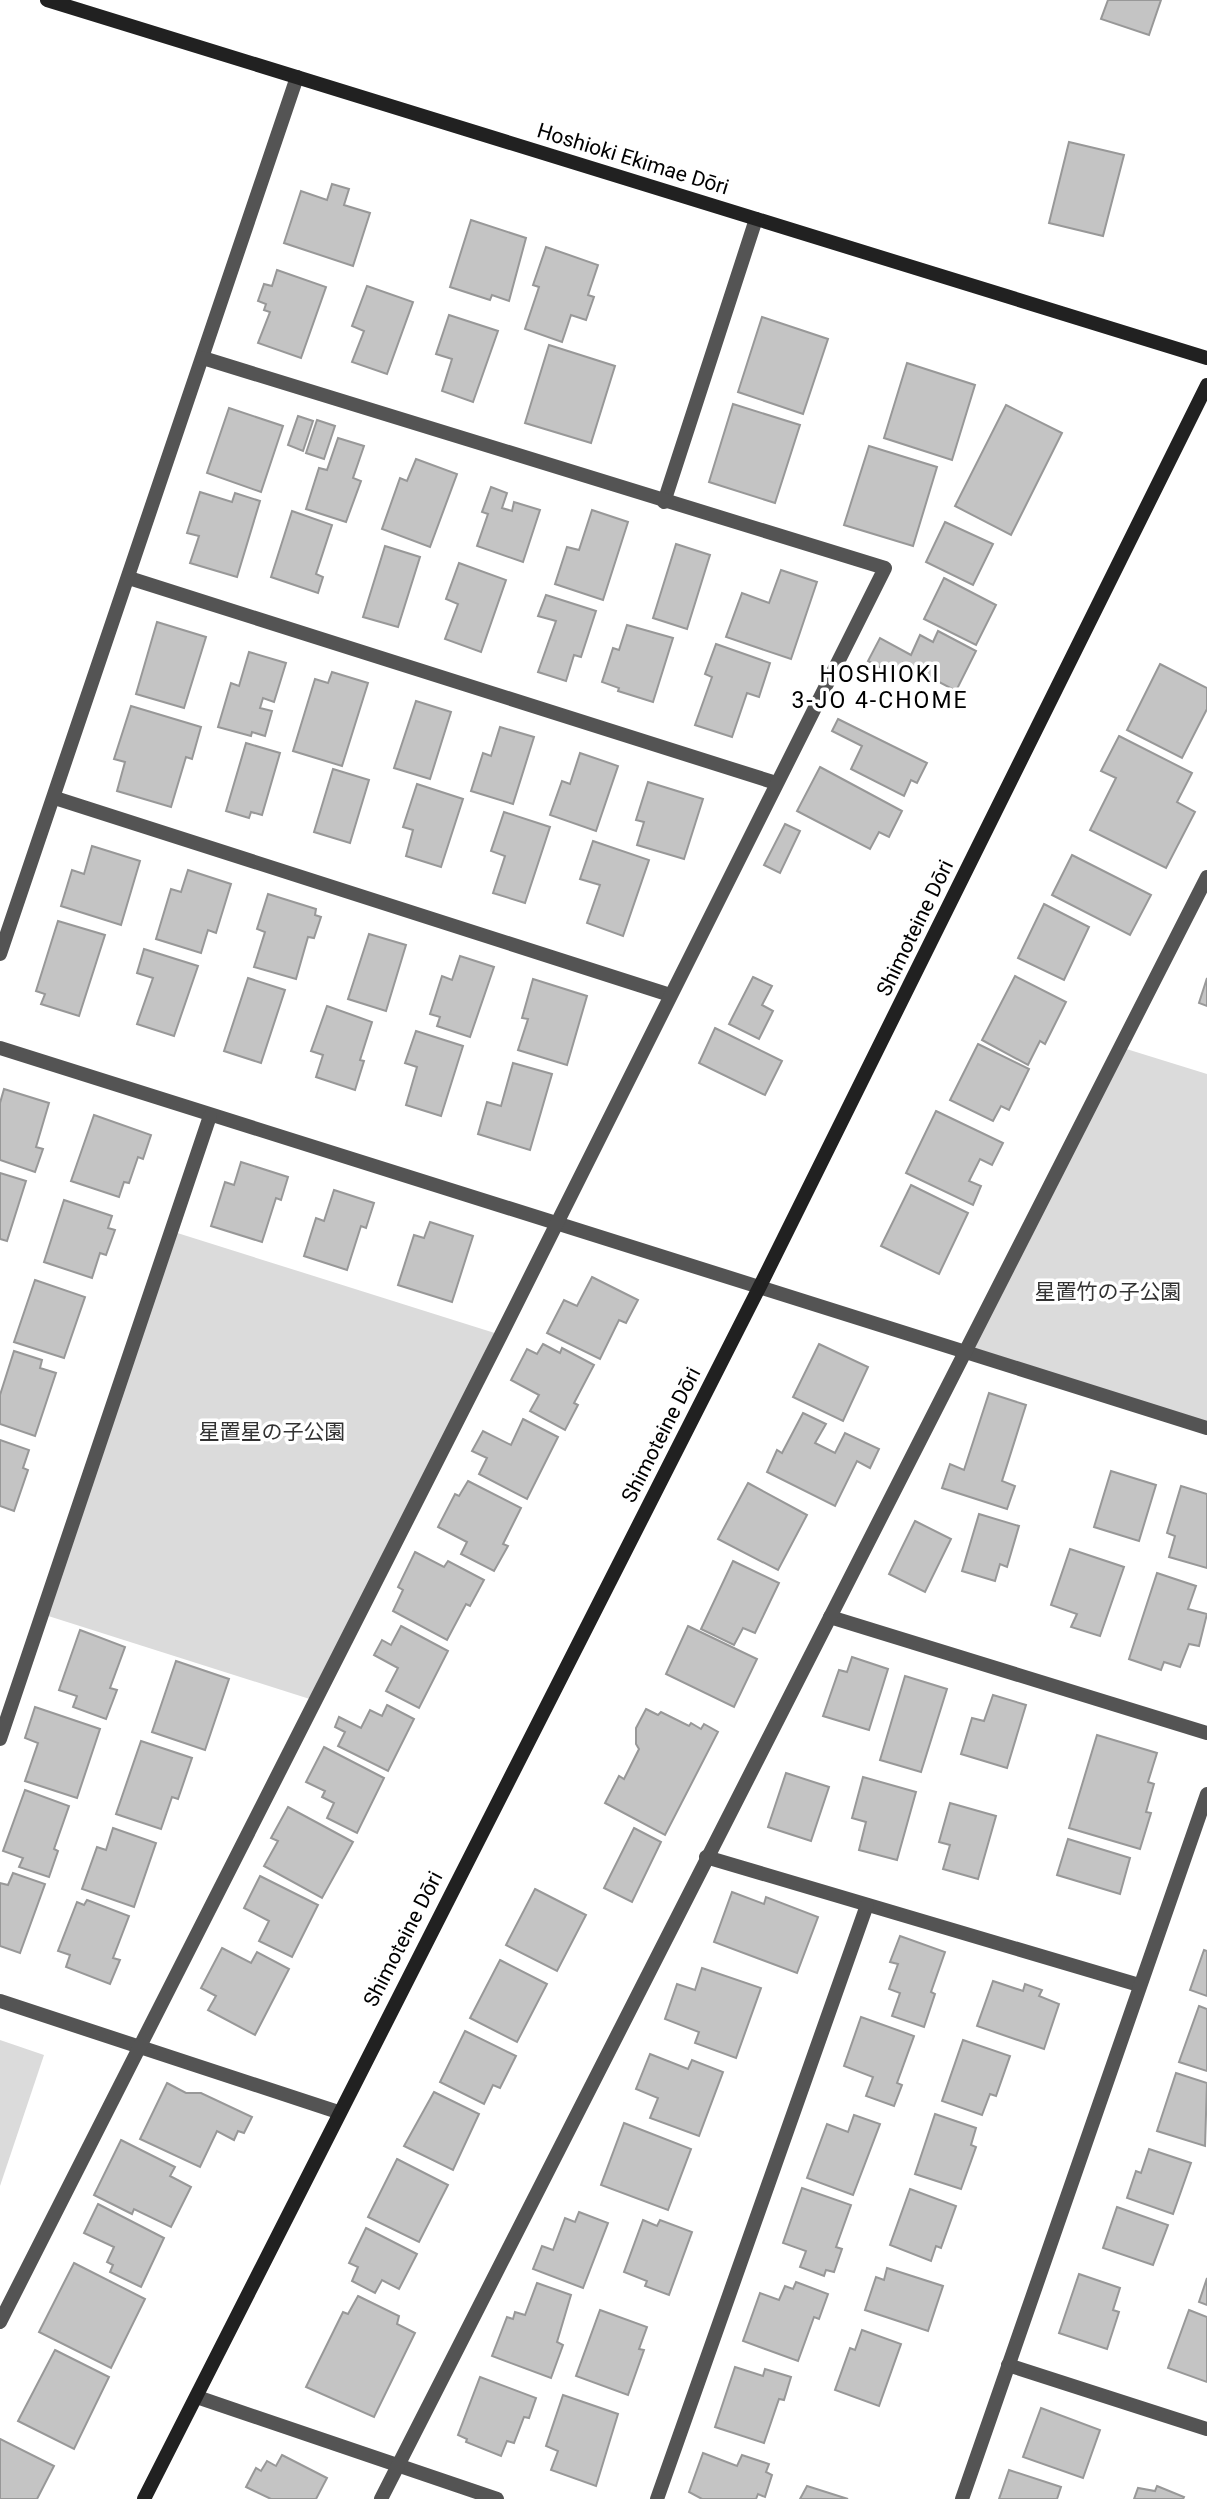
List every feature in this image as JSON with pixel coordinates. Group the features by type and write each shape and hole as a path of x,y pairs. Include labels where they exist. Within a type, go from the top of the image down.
{"street":[{"name":"Hoshioki Ekimae Dōri","path":"47,0 1207,358"},
{"path":"0,954 297,77"},
{"path":"664,502 756,219"},
{"path":"0,2322 556,1226 885,568 203,358"},
{"name":"Shimoteine Dōri","path":"144,2499 338,2112 760,1286 1207,385"},
{"path":"129,578 776,783"},
{"path":"55,798 670,995"},
{"path":"381,2499 1207,877"},
{"path":"0,1048 556,1226 760,1286 1207,1428"},
{"path":"0,1739 210,1116"},
{"path":"830,1617 1207,1733"},
{"path":"962,2499 1207,1794"},
{"path":"706,1857 1139,1986"},
{"path":"657,2499 867,1905"},
{"path":"0,2001 142,2045 338,2112"},
{"path":"1008,2365 1207,2429"},
{"path":"197,2397 497,2499"}],"green space":[{"name":"星置竹の子公園","path":"1120,1047 1207,1074 1207,1428 966,1353"},
{"name":"星置星の子公園","path":"171,1231 501,1335 316,1701 42,1614"},
{"path":"0,2040 44,2055 0,2186"}],"building":[{"path":"1108,0 1161,0 1149,35 1101,19"},
{"path":"1069,142 1124,155 1103,236 1049,223"},
{"path":"332,184 349,189 344,205 370,213 353,266 284,243 301,191 327,200"},
{"path":"471,220 526,238 509,301 492,295 490,300 450,287"},
{"path":"546,247 598,265 588,295 594,297 586,320 571,315 562,342 525,329 539,287 533,285"},
{"path":"277,270 326,287 301,358 258,343 270,312 264,310 266,304 258,301 264,284 272,286"},
{"path":"367,286 413,302 387,374 352,362 364,331 352,326"},
{"path":"449,315 498,331 473,402 442,391 452,359 436,354"},
{"path":"762,317 828,339 803,414 738,392"},
{"path":"549,345 615,366 591,443 525,423"},
{"path":"907,363 975,385 952,460 884,438"},
{"path":"733,404 800,425 775,503 709,482"},
{"path":"1006,405 1062,433 1011,535 955,506"},
{"path":"229,408 283,426 261,492 207,473"},
{"path":"298,416 313,421 303,451 288,445"},
{"path":"317,420 335,426 324,459 306,453"},
{"path":"338,438 364,446 353,478 361,481 346,522 306,509 319,468 327,470"},
{"path":"869,446 937,467 913,546 844,525"},
{"path":"416,459 457,474 430,547 382,529 400,478 407,481"},
{"path":"491,487 507,493 502,508 512,511 514,502 540,510 523,562 477,546 488,514 482,512"},
{"path":"200,492 232,502 235,493 260,501 237,577 190,563 199,536 187,533"},
{"path":"592,510 628,522 603,600 555,584 567,547 579,550"},
{"path":"292,511 332,525 316,574 323,577 318,593 271,577"},
{"path":"945,522 993,544 973,585 926,562"},
{"path":"676,544 710,555 687,629 653,618"},
{"path":"385,546 420,557 398,627 363,617"},
{"path":"459,563 506,580 481,652 445,639 458,604 446,599"},
{"path":"781,570 817,582 791,659 726,637 742,593 769,603"},
{"path":"944,578 996,605 976,645 924,619"},
{"path":"546,595 596,611 581,657 574,655 566,681 538,672 556,621 538,616"},
{"path":"157,622 206,637 184,708 136,694"},
{"path":"627,625 673,638 653,702 618,691 619,688 602,682 613,648 619,650"},
{"path":"938,631 976,651 956,691 903,663 897,676 868,661 880,638 911,655 920,635 933,642"},
{"path":"716,644 770,663 759,697 747,693 732,737 695,725 712,677 705,674"},
{"path":"249,652 286,663 274,702 263,698 260,708 272,711 265,736 252,732 251,736 218,727 231,683 239,686"},
{"path":"1160,664 1207,688 1207,709 1182,758 1127,730"},
{"path":"332,672 368,683 342,766 293,751 315,679 328,683"},
{"path":"416,701 451,712 430,779 394,768"},
{"path":"131,706 201,727 192,759 186,757 171,807 117,791 125,762 114,759"},
{"path":"838,719 927,763 917,783 911,780 904,796 851,769 862,746 832,731"},
{"path":"500,727 534,737 513,804 471,791 483,753 491,756"},
{"path":"1119,736 1192,773 1177,802 1195,812 1166,868 1090,830 1116,778 1101,771"},
{"path":"246,743 280,753 262,815 251,812 249,818 226,811"},
{"path":"580,753 618,766 596,831 550,815 562,781 570,784"},
{"path":"820,767 902,811 889,837 879,832 870,849 797,811"},
{"path":"333,769 369,780 350,843 314,832"},
{"path":"648,782 703,799 684,859 637,845 644,822 636,820"},
{"path":"417,784 463,799 441,867 406,856 413,830 403,827"},
{"path":"504,812 550,827 525,903 493,893 505,856 491,851"},
{"path":"785,824 800,831 780,873 764,865"},
{"path":"593,841 649,860 623,936 587,923 600,885 580,879"},
{"path":"92,846 140,861 121,925 61,906 72,870 84,874"},
{"path":"1072,855 1151,895 1130,935 1052,895"},
{"path":"188,870 231,884 216,933 208,930 201,953 156,939 171,889 181,892"},
{"path":"268,894 316,909 315,915 321,917 314,938 308,937 296,979 254,967 265,932 257,929"},
{"path":"1044,904 1089,927 1064,980 1018,958"},
{"path":"58,921 105,935 79,1016 41,1004 45,994 36,991"},
{"path":"369,934 406,945 386,1011 348,999"},
{"path":"144,949 198,966 174,1036 137,1024 153,978 137,973"},
{"path":"460,956 494,967 470,1037 437,1026 440,1017 430,1014 442,976 452,980"},
{"path":"1015,976 1066,1002 1045,1044 1040,1041 1028,1065 982,1040"},
{"path":"753,977 772,986 762,1005 773,1011 759,1039 729,1024"},
{"path":"248,978 285,990 261,1063 224,1051"},
{"path":"1207,978 1207,1006 1199,1003"},
{"path":"533,979 587,996 567,1065 518,1050 528,1019 522,1018"},
{"path":"327,1006 372,1022 360,1060 364,1061 355,1090 316,1077 323,1055 311,1051"},
{"path":"715,1028 782,1061 765,1095 699,1063"},
{"path":"416,1031 463,1046 441,1116 406,1105 417,1067 405,1063"},
{"path":"978,1044 1029,1069 1009,1110 1001,1106 993,1121 950,1100"},
{"path":"513,1063 552,1074 530,1150 478,1134 487,1102 501,1106"},
{"path":"4,1089 49,1103 36,1147 43,1149 35,1172 0,1160 0,1103"},
{"path":"936,1111 1003,1143 992,1165 980,1159 969,1181 981,1186 973,1205 906,1173"},
{"path":"94,1115 151,1135 143,1159 138,1157 129,1183 124,1182 119,1197 71,1181"},
{"path":"241,1162 288,1177 281,1200 276,1198 262,1242 211,1226 225,1182 234,1185"},
{"path":"0,1173 26,1181 7,1241 0,1239"},
{"path":"911,1185 968,1213 939,1274 881,1246"},
{"path":"334,1190 374,1203 366,1228 361,1226 347,1270 304,1256 316,1218 324,1221"},
{"path":"64,1200 112,1216 108,1228 115,1230 106,1255 100,1253 92,1278 44,1262"},
{"path":"430,1222 473,1236 452,1302 398,1285 414,1235 424,1238"},
{"path":"592,1277 638,1300 626,1323 619,1320 600,1359 547,1333 564,1300 577,1306"},
{"path":"35,1280 85,1297 64,1358 14,1342"},
{"path":"543,1344 560,1353 562,1348 594,1365 574,1403 578,1405 565,1430 530,1411 539,1395 511,1380 527,1349 537,1354"},
{"path":"819,1344 868,1367 843,1421 793,1397"},
{"path":"14,1351 42,1360 40,1368 56,1373 35,1436 0,1424 0,1395"},
{"path":"989,1393 1026,1405 1002,1481 1015,1486 1007,1509 942,1488 950,1464 964,1470"},
{"path":"803,1413 826,1424 815,1443 835,1453 845,1433 879,1449 870,1468 857,1461 835,1506 767,1472 777,1450 782,1453"},
{"path":"523,1419 558,1437 527,1499 479,1474 487,1458 472,1451 483,1431 511,1445"},
{"path":"0,1440 29,1450 23,1468 28,1470 14,1511 0,1506"},
{"path":"1111,1471 1156,1485 1139,1541 1094,1527"},
{"path":"468,1481 521,1508 503,1544 508,1546 494,1571 461,1554 467,1542 438,1527 455,1494 459,1496"},
{"path":"748,1483 807,1515 778,1570 718,1539"},
{"path":"1181,1486 1207,1494 1207,1568 1169,1557 1175,1536 1167,1533"},
{"path":"979,1514 1019,1526 1007,1567 1000,1564 995,1581 962,1571"},
{"path":"915,1521 951,1539 925,1592 889,1574"},
{"path":"1070,1549 1124,1567 1100,1636 1071,1627 1077,1614 1051,1605"},
{"path":"415,1552 444,1567 448,1561 484,1580 470,1606 466,1604 447,1640 393,1611 403,1590 398,1587"},
{"path":"733,1561 779,1583 755,1633 743,1628 734,1645 701,1629"},
{"path":"1157,1573 1196,1586 1188,1609 1207,1614 1199,1646 1189,1644 1180,1667 1164,1662 1161,1670 1129,1659"},
{"path":"401,1626 448,1651 419,1708 386,1691 398,1668 374,1655 382,1640 391,1645"},
{"path":"688,1626 757,1659 734,1707 666,1674"},
{"path":"80,1630 125,1647 110,1688 117,1690 106,1719 73,1707 77,1696 59,1690"},
{"path":"852,1657 888,1669 869,1730 823,1716 839,1670 847,1672"},
{"path":"176,1661 229,1679 205,1750 152,1732"},
{"path":"905,1676 947,1689 921,1772 880,1760"},
{"path":"993,1695 1026,1705 1007,1768 961,1754 972,1718 984,1721"},
{"path":"387,1705 414,1719 388,1771 338,1746 345,1732 335,1727 339,1717 361,1728 370,1710 382,1716"},
{"path":"35,1707 100,1729 77,1798 25,1781 38,1743 25,1738"},
{"path":"646,1709 658,1715 661,1712 689,1726 691,1723 701,1729 704,1724 718,1732 665,1835 605,1803 619,1776 624,1779 639,1749 636,1744 636,1728"},
{"path":"1097,1735 1157,1753 1148,1782 1154,1784 1146,1812 1151,1813 1140,1849 1069,1828"},
{"path":"141,1741 192,1758 178,1799 172,1797 161,1829 116,1814"},
{"path":"324,1747 384,1778 357,1833 327,1818 334,1803 322,1797 325,1791 306,1782"},
{"path":"786,1773 829,1787 811,1841 768,1827"},
{"path":"863,1777 916,1792 897,1860 859,1850 866,1822 852,1818"},
{"path":"25,1790 69,1806 54,1849 58,1851 49,1877 19,1867 23,1858 3,1851"},
{"path":"950,1803 996,1816 978,1879 943,1869 950,1845 939,1842"},
{"path":"288,1807 353,1842 322,1898 264,1866 278,1841 271,1838"},
{"path":"113,1828 156,1843 134,1907 82,1889 97,1847 106,1850"},
{"path":"634,1828 661,1842 632,1902 604,1888"},
{"path":"1068,1839 1130,1858 1120,1894 1057,1875"},
{"path":"13,1873 45,1884 20,1953 0,1946 0,1883 8,1885"},
{"path":"260,1876 318,1905 292,1957 259,1941 269,1921 244,1908"},
{"path":"535,1889 586,1915 557,1971 506,1945"},
{"path":"732,1892 764,1904 766,1897 818,1917 797,1973 714,1942"},
{"path":"87,1900 129,1916 113,1958 120,1960 110,1984 66,1967 70,1955 58,1951 77,1902 84,1905"},
{"path":"900,1936 945,1952 931,1992 935,1994 924,2027 892,2016 900,1993 889,1989 898,1964 890,1962"},
{"path":"222,1948 251,1963 257,1952 289,1969 255,2035 208,2010 216,1996 201,1988"},
{"path":"1204,1950 1207,1951 1207,1996 1190,1990"},
{"path":"500,1960 547,1984 517,2042 470,2018"},
{"path":"702,1968 761,1988 736,2058 695,2043 699,2032 665,2019 677,1984 695,1990"},
{"path":"993,1981 1023,1991 1025,1984 1042,1990 1039,1996 1059,2004 1044,2049 977,2026"},
{"path":"1199,2006 1207,2009 1207,2071 1179,2062"},
{"path":"861,2017 914,2036 897,2083 902,2085 894,2106 866,2096 873,2077 844,2066"},
{"path":"465,2031 516,2056 500,2088 493,2085 484,2104 440,2082"},
{"path":"963,2040 1010,2056 996,2096 990,2094 982,2115 942,2101"},
{"path":"650,2054 688,2069 692,2060 723,2072 699,2136 650,2118 658,2098 636,2089"},
{"path":"1176,2073 1207,2083 1205,2146 1157,2131"},
{"path":"167,2083 186,2093 201,2093 252,2117 244,2133 238,2131 234,2140 217,2131 200,2167 140,2139"},
{"path":"434,2092 479,2114 453,2170 404,2146"},
{"path":"935,2114 976,2128 971,2145 976,2147 961,2189 915,2174"},
{"path":"854,2115 880,2124 853,2195 807,2178 827,2124 848,2132"},
{"path":"624,2123 691,2149 668,2210 601,2185"},
{"path":"121,2140 175,2167 170,2176 191,2187 171,2227 134,2209 132,2214 94,2195"},
{"path":"1149,2149 1191,2163 1173,2214 1127,2198 1136,2171 1141,2173"},
{"path":"397,2159 448,2185 419,2242 368,2217"},
{"path":"802,2188 851,2205 836,2247 842,2249 834,2272 826,2270 824,2276 800,2267 806,2251 783,2243"},
{"path":"910,2189 956,2206 941,2248 936,2246 931,2261 890,2245"},
{"path":"98,2204 164,2238 141,2287 110,2272 113,2265 107,2262 114,2247 84,2233"},
{"path":"1117,2207 1168,2225 1153,2265 1103,2248"},
{"path":"579,2212 608,2223 583,2288 533,2269 542,2246 553,2250 565,2218 575,2222"},
{"path":"643,2220 657,2226 660,2220 692,2232 669,2295 645,2286 647,2281 624,2272"},
{"path":"366,2228 417,2254 399,2289 382,2280 375,2293 352,2281 358,2267 349,2263"},
{"path":"74,2263 145,2299 111,2368 39,2332"},
{"path":"887,2268 943,2286 928,2331 865,2310 876,2277 884,2280"},
{"path":"1079,2274 1120,2288 1113,2310 1119,2312 1107,2349 1059,2333"},
{"path":"1207,2278 1207,2305 1199,2302"},
{"path":"796,2282 828,2294 819,2319 814,2317 798,2361 743,2341 760,2293 779,2300 785,2286 793,2289"},
{"path":"537,2283 571,2295 557,2342 563,2345 551,2378 492,2356 507,2317 513,2319 515,2312 525,2315"},
{"path":"358,2296 399,2316 397,2324 415,2333 374,2417 306,2387 343,2312 348,2314"},
{"path":"600,2310 647,2327 639,2349 644,2350 628,2395 576,2376"},
{"path":"1189,2310 1207,2317 1207,2382 1168,2368"},
{"path":"862,2330 901,2344 879,2406 835,2390 850,2348 855,2350"},
{"path":"55,2350 109,2377 74,2449 18,2421"},
{"path":"735,2367 763,2376 765,2369 791,2377 784,2400 779,2399 764,2443 715,2427"},
{"path":"480,2377 536,2398 529,2418 524,2417 514,2443 507,2441 501,2456 466,2442 467,2439 458,2435"},
{"path":"563,2395 618,2414 596,2486 551,2470 558,2451 546,2446"},
{"path":"1041,2408 1100,2430 1083,2478 1023,2457"},
{"path":"0,2439 54,2466 37,2499 0,2499"},
{"path":"703,2453 737,2466 742,2455 769,2464 766,2472 772,2475 765,2497 758,2494 756,2499 702,2499 689,2492"},
{"path":"282,2455 327,2478 316,2499 271,2499 246,2487 256,2468 261,2471 267,2461 276,2466"},
{"path":"1009,2470 1061,2487 1057,2499 999,2499"},
{"path":"807,2486 848,2499 800,2499"},
{"path":"1157,2486 1184,2497 1134,2499 1138,2488 1155,2491"}],"district":[{"name":"HOSHIOKI 3-JO 4-CHOME","path":"880,687"}]}
